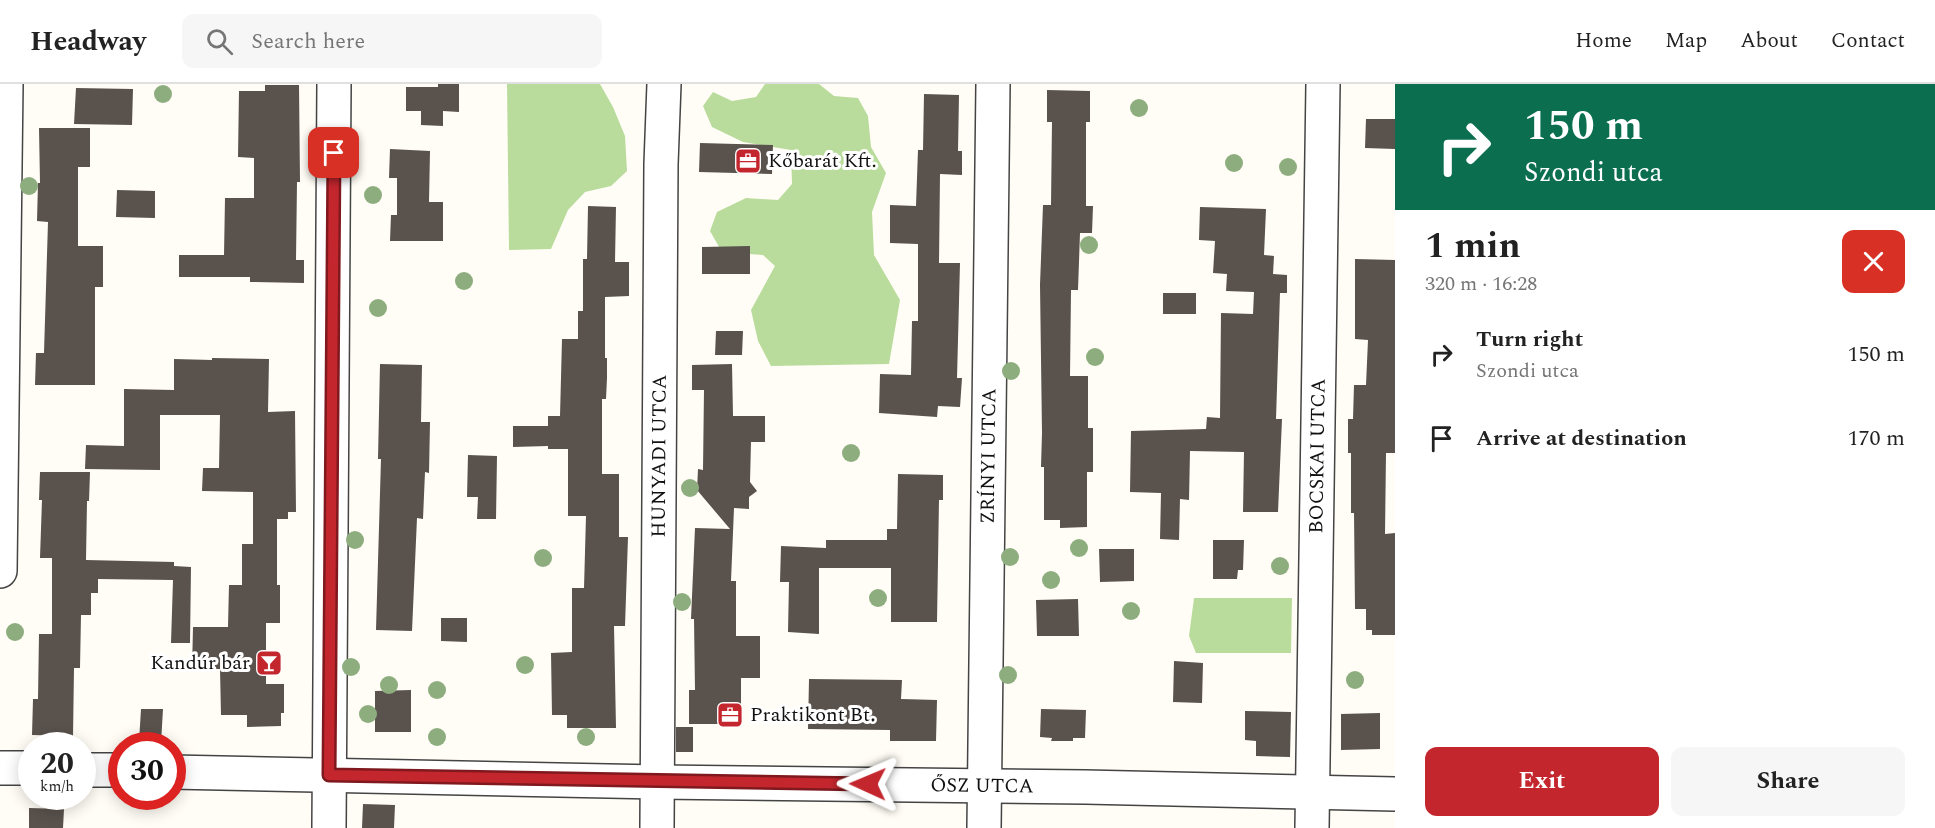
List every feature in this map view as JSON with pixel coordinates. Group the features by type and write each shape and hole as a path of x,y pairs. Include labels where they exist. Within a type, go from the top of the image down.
{"street":[{"path":"0,572 6,84"},
{"path":"329,828 334,84"},
{"name":"HUNYADI UTCA","path":"657,828 661,164 664,84"},
{"name":"ZRÍNYI UTCA","path":"984,828 993,84"},
{"name":"BOCSKAI UTCA","path":"1312,828 1323,84"},
{"path":"0,768 18,768"},
{"name":"ŐSZ UTCA","path":"186,772 1395,794"}],"green space":[{"path":"507,84 600,84 625,136 627,171 611,186 585,192 568,210 551,249 509,250"},
{"path":"765,84 819,84 834,96 858,98 868,116 871,147 886,173 872,212 874,255 900,300 889,364 771,366 758,341 751,310 775,266 763,255 722,252 710,231 717,212 746,198 778,200 792,184 791,150 743,142 712,127 703,106 713,92 732,101 756,97"},
{"path":"1194,598 1292,598 1291,653 1196,653 1189,636"}],"building":[{"path":"438,84 459,84 459,112 443,111 443,126 421,125 421,111 406,111 406,87 438,87"},
{"path":"265,85 299,85 300,182 297,182 296,260 304,260 304,283 250,282 250,277 179,277 179,255 224,255 225,198 254,198 254,158 238,157 239,91 265,91"},
{"path":"76,88 133,89 132,125 74,124"},
{"path":"1047,90 1090,91 1090,122 1086,122 1086,206 1093,206 1092,233 1080,233 1078,290 1071,290 1070,376 1088,376 1088,428 1093,428 1093,472 1087,472 1087,527 1060,528 1060,520 1044,520 1044,467 1041,467 1040,285 1043,205 1051,205 1052,122 1047,122"},
{"path":"924,94 959,95 958,151 962,151 962,175 940,174 939,263 960,263 957,378 962,378 960,407 938,406 937,417 879,413 880,374 911,375 912,321 918,321 918,244 890,243 890,205 916,206 918,150 923,150"},
{"path":"1366,119 1395,119 1395,149 1365,148"},
{"path":"39,128 90,128 90,167 78,167 78,246 103,246 103,287 95,287 95,385 35,385 36,353 44,353 48,222 37,221 38,183 40,183"},
{"path":"700,143 773,145 772,174 699,172"},
{"path":"390,149 430,151 429,202 443,202 443,241 390,241 391,215 397,215 397,178 389,178"},
{"path":"117,190 155,191 155,218 116,217"},
{"path":"588,206 616,207 615,262 629,262 629,296 605,297 607,378 606,399 602,399 602,474 619,474 619,537 628,537 625,626 614,626 616,728 567,728 567,715 552,715 551,653 572,652 572,588 584,588 586,516 568,516 568,449 548,449 548,446 513,447 513,426 548,426 548,416 560,416 562,339 578,339 578,311 583,311 583,259 587,259"},
{"path":"1200,207 1266,209 1264,255 1274,256 1273,274 1287,275 1287,293 1280,293 1276,419 1282,419 1278,512 1243,512 1244,452 1190,451 1189,500 1180,499 1179,540 1160,539 1161,493 1130,492 1131,431 1206,429 1207,417 1220,418 1221,313 1253,314 1254,292 1226,291 1227,274 1213,273 1215,241 1199,240"},
{"path":"750,246 750,274 702,274 702,247"},
{"path":"1355,259 1395,260 1395,453 1386,453 1385,534 1395,533 1395,635 1372,635 1372,630 1366,630 1366,609 1355,609 1354,513 1351,513 1351,453 1348,453 1348,419 1353,419 1354,385 1366,385 1368,340 1355,339"},
{"path":"1163,293 1196,293 1196,314 1163,314"},
{"path":"716,331 743,331 742,355 715,355"},
{"path":"212,358 269,359 268,412 295,411 296,512 288,512 288,519 277,519 277,585 280,585 280,623 266,623 266,684 284,684 284,713 281,713 281,726 247,727 247,715 221,715 220,669 192,669 193,627 228,627 229,585 242,585 242,544 253,544 253,492 202,491 203,468 219,468 220,415 160,415 160,470 85,469 86,445 124,446 124,389 174,390 174,359 212,360"},
{"path":"380,364 422,365 421,422 430,422 429,473 425,472 423,519 417,518 412,631 376,630 381,459 378,459"},
{"path":"732,364 733,416 765,416 765,442 751,442 750,482 757,491 749,497 749,509 734,508 731,581 736,581 736,636 760,636 760,678 741,678 741,719 725,719 725,724 689,724 689,690 695,690 694,619 691,619 695,528 730,529 697,490 698,469 703,470 704,390 692,390 692,365"},
{"path":"468,455 497,456 496,519 477,519 478,497 467,497"},
{"path":"40,472 90,472 86,560 174,562 174,566 191,567 190,643 171,643 173,580 98,579 98,593 91,593 91,615 81,615 80,668 74,668 73,732 32,732 33,699 38,699 39,634 52,634 52,558 40,558 42,500 39,500"},
{"path":"898,474 943,475 943,500 939,500 937,622 891,622 891,568 819,568 819,634 788,632 789,582 780,582 781,546 826,548 826,540 887,540 887,529 897,529"},
{"path":"1213,540 1244,540 1243,570 1238,570 1237,579 1213,579"},
{"path":"1099,549 1134,549 1134,581 1100,582"},
{"path":"1078,599 1079,636 1037,636 1036,600"},
{"path":"441,618 467,618 467,642 441,641"},
{"path":"1174,661 1203,663 1202,703 1173,702"},
{"path":"809,679 902,680 901,699 937,700 936,741 890,741 890,730 808,729"},
{"path":"411,690 411,732 375,732 375,691"},
{"path":"141,709 163,709 162,732 140,732"},
{"path":"1041,709 1086,710 1085,738 1073,738 1073,741 1051,741 1052,738 1040,737"},
{"path":"1245,711 1291,712 1290,757 1256,756 1256,741 1245,740"},
{"path":"1380,713 1380,749 1341,750 1341,714"},
{"path":"676,727 693,727 693,752 676,752"},
{"path":"363,804 395,805 394,828 362,828"},
{"path":"29,810 64,810 63,828 29,828"}],"place":[{"name":"Kőbarát Kft.","path":"748,161"},
{"name":"Kandúr bár","path":"269,663"},
{"name":"Praktikont Bt.","path":"730,715"}],"route":[{"path":"334,153 329,775 868,784"}]}
